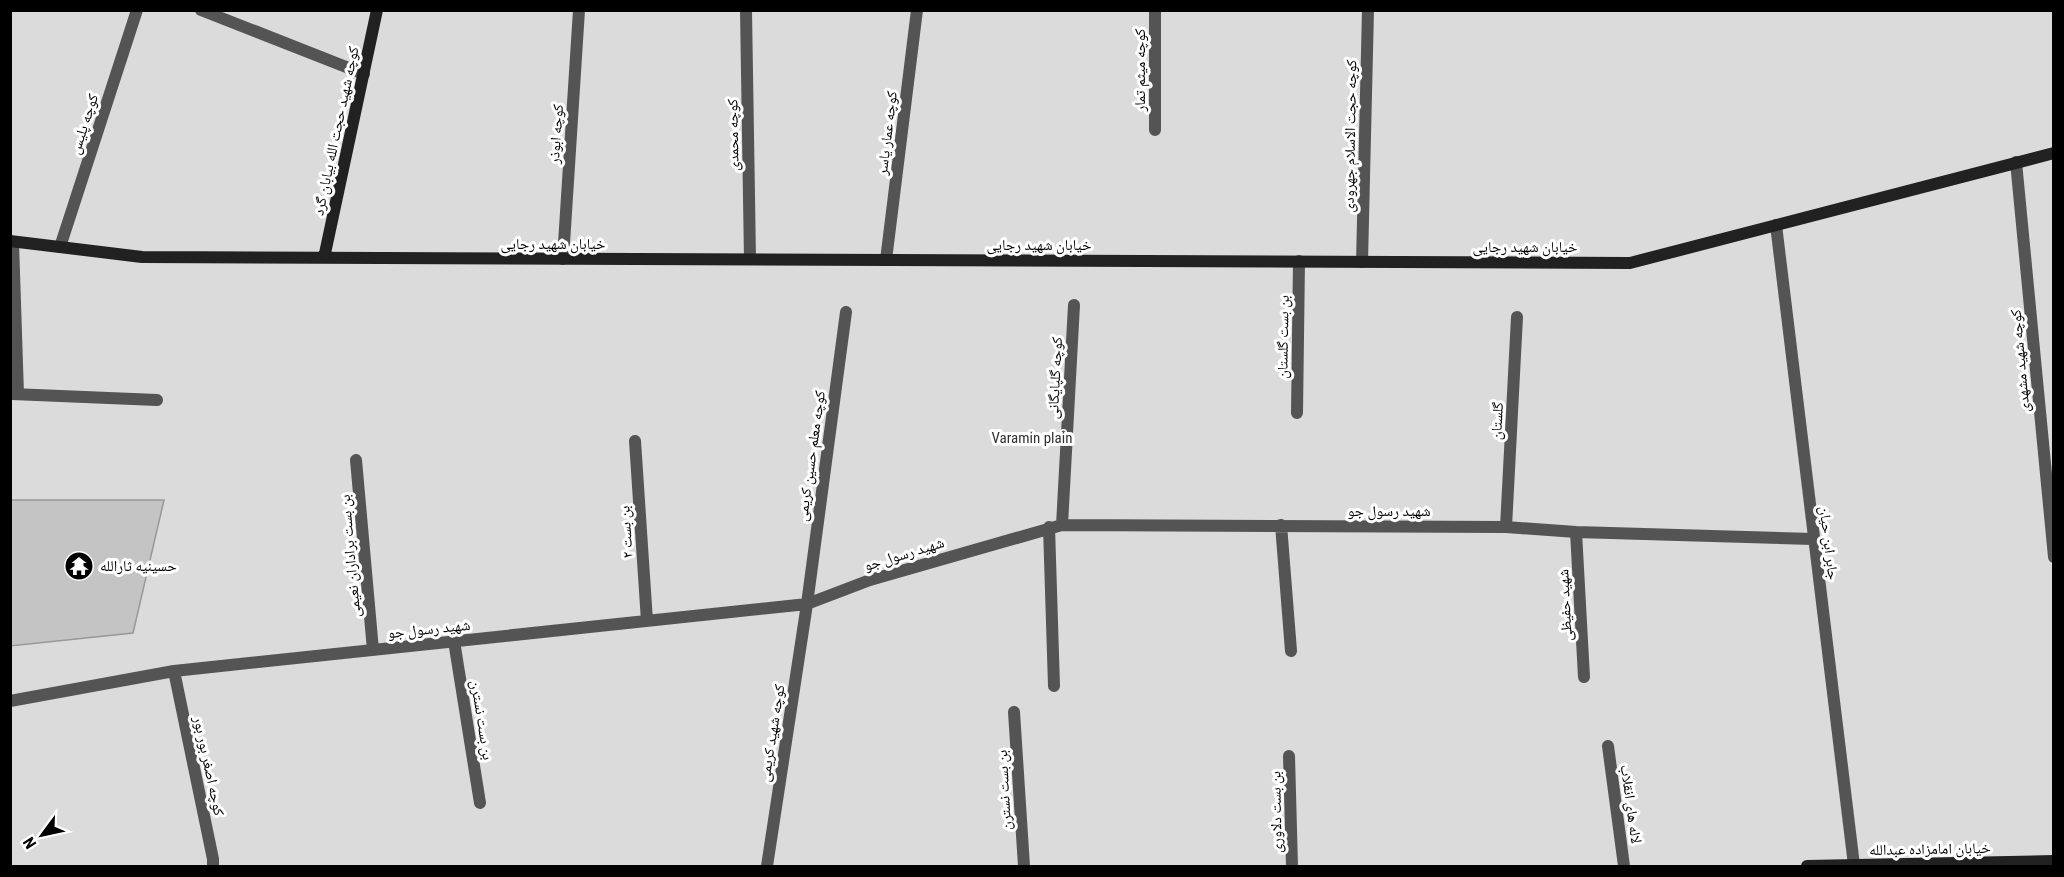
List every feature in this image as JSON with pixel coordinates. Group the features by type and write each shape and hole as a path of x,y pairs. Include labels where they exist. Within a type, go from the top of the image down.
{"street":[{"name":"کوچه پلیس","path":"60,247 136,10"},
{"path":"201,10 364,74"},
{"name":"کوچه شهید حجت الله بیابان گرد","path":"324,258 377,10"},
{"name":"کوچه ابوذر","path":"563,259 579,10"},
{"name":"کوچه محمدی","path":"746,10 750,259"},
{"name":"کوچه عمار یاسر","path":"886,260 918,10"},
{"name":"کوچه میثم تمار","path":"1155,10 1155,130"},
{"name":"کوچه حجت الاسلام جهرودی","path":"1362,262 1368,10"},
{"name":"خیابان شهید رجایی","path":"12,242 142,257 1630,262 2054,153"},
{"name":"کوچه شهید مشهدی","path":"2016,162 2054,557"},
{"name":"جابر ابن حیان","path":"1776,225 1854,866"},
{"path":"12,242 14,394 157,400"},
{"name":"بن بست گلستان","path":"1297,413 1299,261"},
{"name":"کوچه گلپایگانی","path":"1054,686 1056,526 1074,305"},
{"name":"کوچه معلم حسین کریمی","path":"807,604 846,312"},
{"name":"گلستان","path":"1506,526 1517,317"},
{"name":"بن بست ۲","path":"635,441 648,621"},
{"name":"بن بست براداران نعیمی","path":"356,460 373,650"},
{"path":"1281,525 1291,651"},
{"name":"شهید رسول جو","path":"10,700 174,671 807,604 870,580 1056,526 1506,526 1576,532 1813,539"},
{"name":"شهید حفیظی","path":"1576,532 1584,677"},
{"name":"کوچه شهید کریمی","path":"767,867 807,604"},
{"name":"بن بست نسترن","path":"454,641 480,803"},
{"name":"کوچه اصغر بور بور","path":"174,671 213,867"},
{"name":"بن بست نسترن","path":"1014,712 1024,867"},
{"name":"لاله های انقلاب","path":"1608,746 1624,867"},
{"name":"بن بست دلاوری","path":"1289,756 1292,867"},
{"name":"خیابان امامزاده عبدالله","path":"1807,867 2054,861"}],"green space":[{"name":"Varamin plain","path":"10,11 2053,11 2053,866 11,866"}],"building":[{"name":"حسینیه ثارالله","path":"10,500 164,500 133,633 10,646"}],"place":[{"name":"حسینیه ثارالله","path":"79,566"}]}
